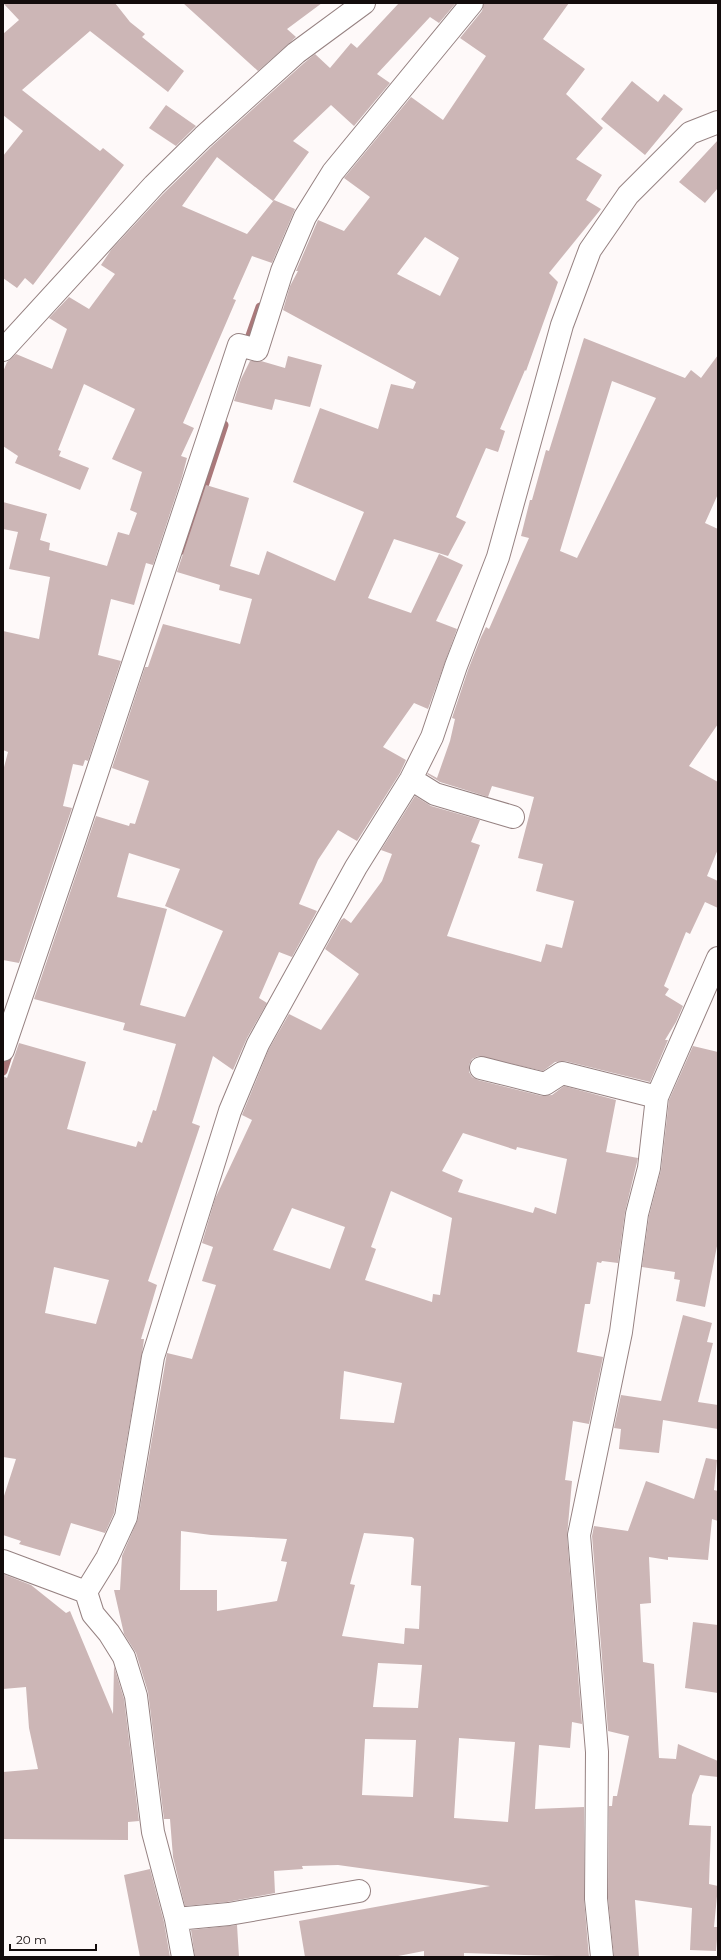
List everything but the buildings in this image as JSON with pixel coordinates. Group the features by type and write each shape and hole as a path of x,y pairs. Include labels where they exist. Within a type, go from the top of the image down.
{"street":[{"path":"3,350 154,185 203,137 296,53 364,3"},
{"path":"3,1050 75,839 239,344 257,350 282,271 305,217 333,172 472,3"},
{"path":"183,1957 176,1919 153,1832 136,1696 124,1657 110,1633 93,1614 86,1592 107,1558 126,1517 153,1357 230,1111 258,1044 356,867 411,779 432,738 456,666 498,557 562,325 590,250 628,195 690,133 718,122"},
{"path":"411,779 435,794 513,817"},
{"path":"602,1957 596,1899 597,1752 579,1535 621,1332 637,1214 649,1168 657,1096 718,958"},
{"path":"481,1068 545,1084 562,1073 657,1096"},
{"path":"3,1561 86,1592"},
{"path":"176,1919 229,1914 359,1890"}],"waterway":[{"path":"246,347 260,307"},
{"path":"183,550 224,425"},
{"path":"3,1071 10,1049"}]}
